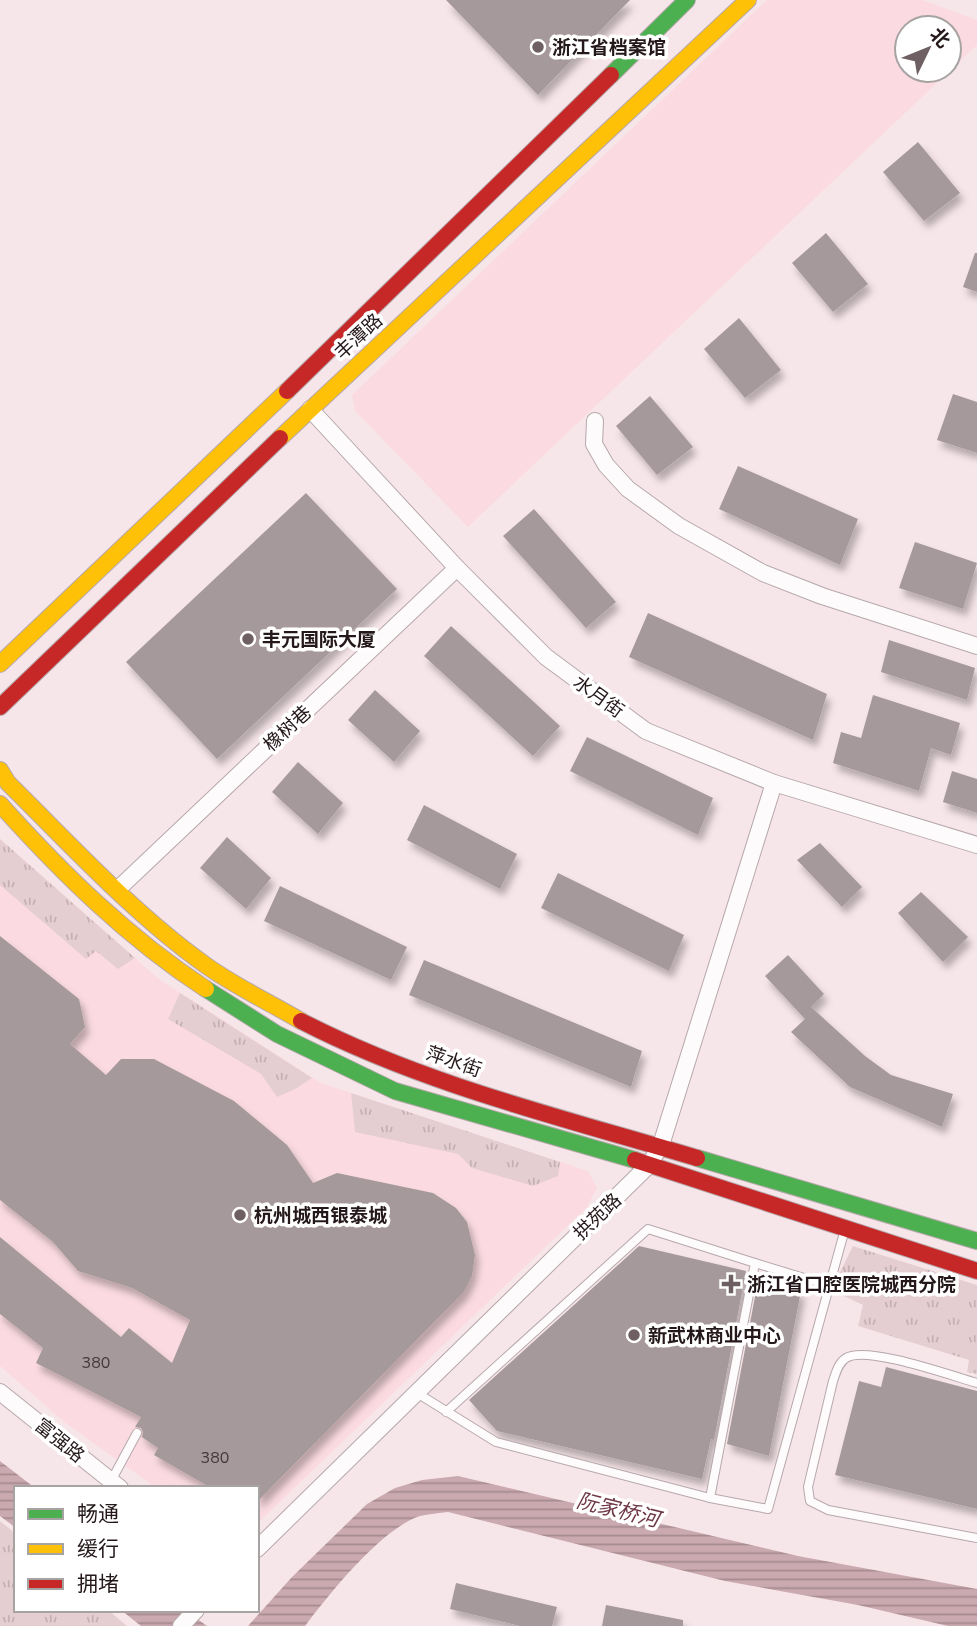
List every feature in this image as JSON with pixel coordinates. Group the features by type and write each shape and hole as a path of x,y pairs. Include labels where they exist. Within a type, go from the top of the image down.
{"main road":[{"name":"丰潭路","path":"0,664 317,362 687,0"},
{"name":"丰潭路","path":"0,707 310,409 748,0"},
{"name":"萍水街","path":"0,770 8,783 118,889 170,938 206,966 303,1022 369,1054 499,1099 977,1241"},
{"path":"0,804 38,847 125,930 173,969 295,1044 404,1095 649,1165 977,1271"}],"street":[{"name":"水月街","path":"310,409 457,568 546,657 646,731 774,783 977,845"},
{"path":"595,421 594,444 606,465 628,489 679,526 764,573 822,596 977,646"},
{"name":"橡树巷","path":"118,889 457,568"},
{"name":"拱苑路","path":"259,1547 649,1165 661,1145 774,783"},
{"name":"富强路","path":"0,1392 115,1484"},
{"path":"181,1626 194,1612"}],"lane":[{"path":"446,1412 648,1229 830,1286"},
{"path":"416,1393 495,1442 710,1497 768,1509 845,1229"},
{"path":"710,1497 755,1263"},
{"path":"977,1383 877,1355 860,1353 846,1358 838,1367 833,1381 808,1487 810,1502 828,1510 977,1538"},
{"path":"115,1484 137,1433"}],"shaded area":[{"path":"767,0 923,0 961,14 893,14 893,84 936,84 468,527 355,411 352,395"},
{"path":"963,15 977,20 977,45 963,58"},
{"path":"0,839 159,979 321,1083 588,1171 597,1188 587,1207 259,1522 259,1486 153,1486 64,1422 0,1366"},
{"path":"0,1461 32,1486 14,1486 14,1526 0,1516"},
{"path":"458,1476 798,1556 977,1589 977,1626 948,1626 858,1605 725,1581 448,1512 420,1516 389,1534 357,1563 305,1626 248,1626 292,1577 367,1504 395,1488 422,1480"},
{"path":"124,1612 188,1612 207,1626 141,1626"}],"green space":[{"path":"0,839 135,958 118,969 96,951 86,959 0,885"},
{"path":"180,993 312,1078 277,1097 261,1074 168,1019"},
{"path":"351,1093 560,1162 558,1176 533,1186 472,1168 458,1154 355,1132"},
{"path":"853,1246 977,1285 977,1374 967,1372 969,1360 858,1326 863,1305 831,1290"},
{"path":"0,1521 14,1532 14,1612 110,1612 127,1626 0,1626"}],"building":[{"name":"浙江省档案馆","path":"446,0 630,0 538,95"},
{"path":"918,142 960,193 924,221 883,172"},
{"path":"826,233 868,284 833,312 792,263"},
{"path":"977,253 977,292 963,287"},
{"path":"739,318 781,370 745,398 704,349"},
{"path":"953,394 977,402 977,453 937,440"},
{"path":"650,396 693,447 657,475 616,426"},
{"path":"738,466 858,519 840,565 719,509"},
{"name":"丰元国际大厦","path":"306,493 397,589 217,759 126,662"},
{"path":"534,509 616,602 586,628 503,536"},
{"path":"915,542 977,563 963,609 899,588"},
{"path":"648,613 827,694 813,740 629,657"},
{"path":"451,626 560,726 533,756 424,656"},
{"path":"889,640 975,668 967,700 881,672"},
{"path":"375,690 420,731 394,762 348,720"},
{"path":"873,695 960,723 951,755 931,748 919,791 833,763 841,732 861,738"},
{"path":"587,737 713,798 698,835 570,771"},
{"path":"298,762 343,803 318,834 272,792"},
{"path":"952,771 977,779 977,813 943,802"},
{"path":"424,805 517,854 500,889 407,840"},
{"path":"227,837 271,878 246,909 200,868"},
{"path":"820,843 862,887 842,907 797,860"},
{"path":"558,873 684,935 669,971 541,908"},
{"path":"280,886 407,947 391,980 264,921"},
{"path":"921,892 968,937 943,962 898,913"},
{"name":"杭州城西银泰城","path":"0,936 79,999 85,1027 70,1044 106,1075 121,1059 154,1059 234,1101 287,1145 313,1183 337,1173 433,1193 456,1208 467,1222 475,1255 472,1276 464,1292 259,1500 259,1486 208,1486 154,1455 158,1448 142,1437 141,1428 135,1427 141,1417 36,1363 43,1348 0,1314 0,1237 121,1337 129,1328 172,1363 190,1320 132,1288 78,1271 53,1242 0,1200"},
{"path":"788,955 824,994 811,1007 865,1056 891,1075 953,1094 942,1127 850,1087 791,1032 805,1019 765,976"},
{"path":"424,960 642,1051 631,1087 409,995"},
{"name":"新武林商业中心","path":"639,1246 746,1271 714,1440 711,1439 702,1479 497,1431 469,1400"},
{"path":"758,1281 801,1291 769,1456 727,1444"},
{"path":"886,1367 977,1391 977,1509 835,1475 859,1381 881,1387"},
{"path":"456,1583 557,1607 552,1626 520,1626 450,1609"},
{"path":"606,1605 683,1620 683,1626 602,1626"}],"traffic: fast":[{"path":"611,75 687,0"},
{"path":"206,989 277,1034 395,1091 635,1160"},
{"path":"697,1158 977,1241"}],"traffic: slow":[{"path":"280,438 748,0"},
{"path":"0,664 287,391"},
{"path":"0,770 8,783 152,923 215,972 301,1021"},
{"path":"0,804 47,855 97,903 150,948 206,989"}],"traffic: jam":[{"path":"287,391 611,75"},
{"path":"0,707 280,438"},
{"path":"301,1021 348,1044 446,1082 697,1158"},
{"path":"635,1160 977,1271"}],"place":[{"name":"浙江省档案馆","path":"538,47"},
{"name":"丰元国际大厦","path":"248,639"},
{"name":"杭州城西银泰城","path":"240,1215"},
{"name":"浙江省口腔医院城西分院","path":"731,1284"},
{"name":"新武林商业中心","path":"634,1335"}],"water label":[{"name":"阮家桥河","path":"618,1510"}]}
